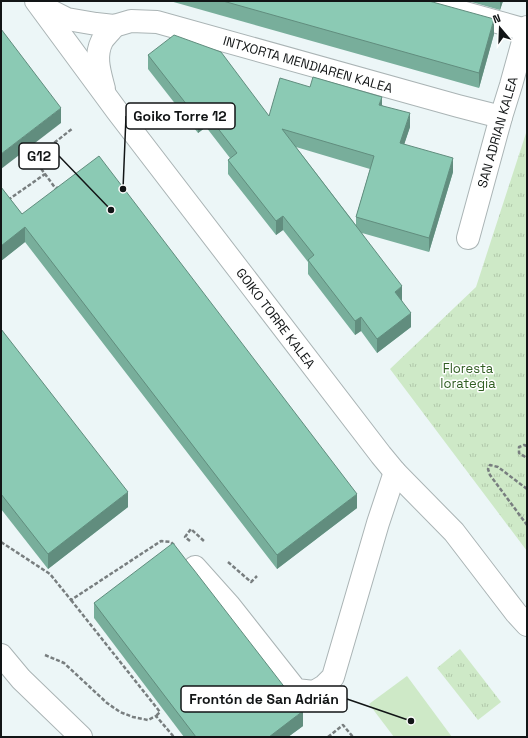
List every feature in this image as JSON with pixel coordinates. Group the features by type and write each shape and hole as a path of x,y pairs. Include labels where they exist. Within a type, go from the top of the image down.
{"street":[{"path":"422,1 527,28"},
{"name":"INTXORTA MENDIAREN KALEA","path":"37,3 67,19 114,26 131,21 157,22 501,117"},
{"name":"GOIKO TORRE KALEA","path":"37,3 117,111 395,472 454,532 516,613 527,625"},
{"path":"106,95 98,67 99,52 102,41 114,26"},
{"name":"SAN ADRIAN KALEA","path":"468,238 527,28"},
{"path":"195,567 229,605 296,690 314,692 324,686 333,677 395,472"},
{"path":"1,655 21,679 81,737"}],"path":[{"path":"61,185 56,189 34,159 73,128"},
{"path":"3,204 45,174"},
{"path":"527,446 524,445 519,447 519,453 527,458"},
{"path":"527,489 498,468 490,465 488,469 490,475 527,525"},
{"path":"71,600 162,541"},
{"path":"1,542 50,574 160,712 148,720 133,717 120,712 107,703 64,662 45,655"},
{"path":"156,716 174,737"},
{"path":"328,737 343,725 353,737"}],"green space":[{"name":"Floresta lorategia","path":"527,130 527,551 390,369 476,287"},
{"path":"460,649 501,702 478,720 437,668"},
{"path":"407,676 452,737 394,737 369,704"}],"building":[{"path":"223,1 429,1 494,19 479,73"},
{"path":"1,29 61,108 1,154"},
{"path":"174,35 221,52 269,116 280,78 310,87 313,77 382,97 379,105 410,113 400,143 453,158 429,238 356,217 374,156 282,129 402,286 395,292 411,313 377,339 361,317 355,321 308,260 314,255 283,216 276,221 228,160 237,153 206,113 198,119 148,55"},
{"path":"99,156 357,494 277,555 25,227 1,246 1,187 22,214"},
{"path":"1,329 128,492 48,554 1,494"},
{"path":"173,543 303,711 269,737 196,737 94,603"}],"place":[{"name":"Goiko Torre 12","path":"123,189"},
{"name":"G12","path":"111,210"},
{"name":"Frontón de San Adrián","path":"411,721"}]}
